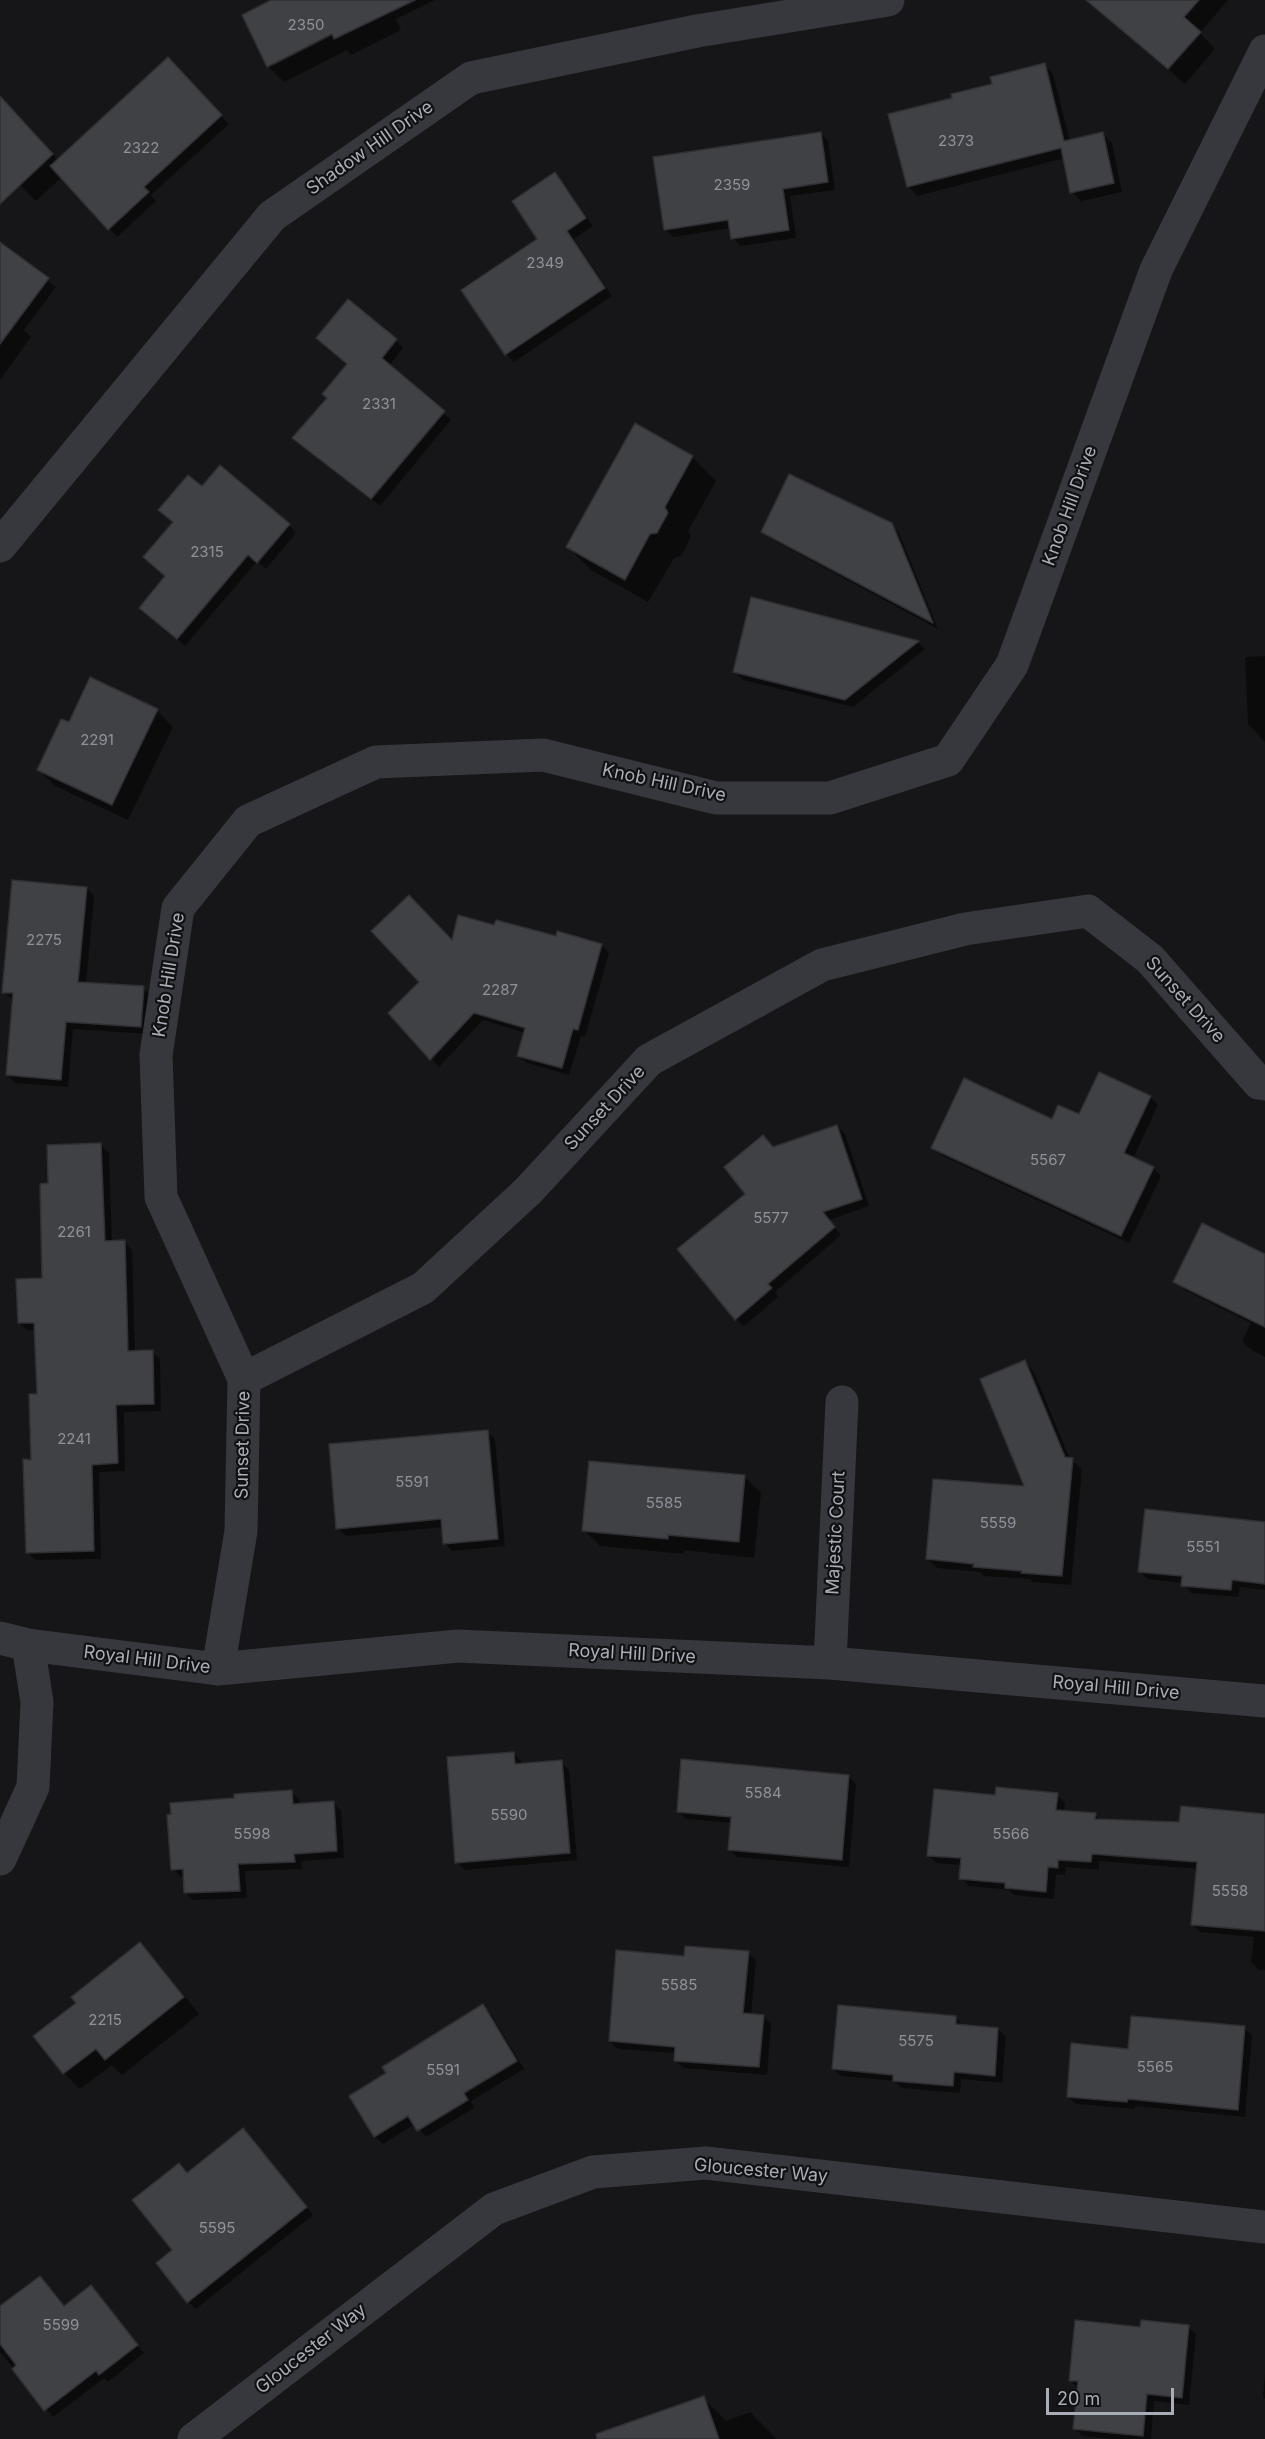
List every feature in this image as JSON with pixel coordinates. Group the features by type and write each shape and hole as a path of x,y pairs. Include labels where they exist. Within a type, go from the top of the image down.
{"street":[{"name":"Shadow Hill Drive","path":"0,546 272,216 471,78 697,31 888,0"},
{"name":"Knob Hill Drive","path":"244,1379 161,1197 156,1055 177,908 248,821 376,762 543,755 716,798 830,798 948,760 1012,665 1156,270 1265,51"},
{"name":"Sunset Drive","path":"218,1668 242,1531 244,1379 423,1288 528,1191 649,1060 822,965 965,929 1088,911 1150,958 1258,1083 1265,1084"},
{"name":"Majestic Court","path":"830,1663 842,1402"},
{"name":"Royal Hill Drive","path":"14,1641 218,1668 458,1646 830,1663 1265,1701"},
{"path":"0,1859 33,1787 37,1702 14,1641"},
{"name":"Gloucester Way","path":"194,2439 494,2209 593,2172 706,2163 1265,2227"}],"building":[{"path":"271,0 415,0 334,39 332,34 267,67 242,15"},
{"path":"1086,0 1199,0 1184,17 1201,32 1168,69"},
{"path":"168,57 222,115 144,187 149,192 108,230 50,166"},
{"path":"1045,63 1064,141 1103,132 1114,183 1070,193 1061,148 907,187 888,114 952,98 951,94 992,84 990,77"},
{"path":"0,96 53,154 0,204"},
{"path":"821,132 828,182 783,189 789,230 731,239 728,220 664,230 653,157"},
{"path":"555,172 586,218 567,231 605,288 505,355 461,290 537,239 512,201"},
{"path":"0,242 49,278 0,344"},
{"path":"348,299 397,339 382,358 445,411 371,499 292,438 327,398 322,394 347,364 316,338"},
{"path":"635,423 693,456 665,507 668,513 657,533 650,534 625,580 566,547"},
{"path":"220,465 290,524 257,563 248,555 177,639 139,608 165,576 143,557 173,522 158,510 188,475 202,486"},
{"path":"789,474 892,523 933,623 761,532"},
{"path":"751,597 919,641 845,700 733,672"},
{"path":"90,677 158,709 112,805 37,770 61,719 69,722"},
{"path":"12,880 87,887 78,982 144,986 141,1027 66,1022 61,1080 6,1075 13,993 2,993"},
{"path":"409,895 452,940 458,915 494,925 496,920 556,936 557,931 602,944 578,1030 573,1029 562,1068 517,1056 525,1028 474,1013 430,1060 388,1013 419,982 371,931"},
{"path":"1099,1072 1151,1096 1124,1153 1154,1167 1121,1236 931,1148 964,1078 1052,1119 1058,1105 1079,1114"},
{"path":"837,1125 862,1199 823,1212 835,1227 768,1284 772,1288 735,1320 677,1249 745,1194 724,1167 763,1135 773,1147"},
{"path":"101,1143 105,1241 125,1240 128,1351 153,1350 154,1404 116,1405 118,1463 92,1465 94,1551 26,1553 23,1459 31,1460 29,1394 37,1394 34,1323 18,1323 16,1279 42,1278 40,1184 48,1183 47,1145"},
{"path":"1202,1223 1265,1254 1265,1327 1173,1282"},
{"path":"1025,1360 1065,1457 1073,1458 1062,1576 973,1567 974,1564 926,1559 933,1479 1024,1486 980,1379"},
{"path":"488,1430 498,1539 443,1544 441,1519 336,1529 329,1444"},
{"path":"589,1461 745,1475 739,1542 668,1535 668,1539 582,1531"},
{"path":"1145,1509 1265,1522 1265,1584 1232,1580 1231,1590 1181,1586 1182,1576 1138,1572"},
{"path":"514,1752 515,1764 562,1760 570,1853 455,1863 447,1757"},
{"path":"681,1759 849,1775 842,1860 728,1850 731,1817 677,1812"},
{"path":"996,1787 1058,1793 1056,1810 1096,1813 1095,1819 1179,1822 1181,1806 1265,1814 1265,1931 1191,1925 1197,1862 1092,1854 1091,1862 1058,1860 1058,1868 1048,1867 1046,1892 1005,1888 1005,1883 959,1879 961,1858 927,1856 934,1789 995,1795"},
{"path":"292,1790 293,1804 334,1801 337,1851 294,1854 295,1862 238,1864 240,1891 184,1893 183,1869 171,1870 167,1815 171,1814 170,1803 234,1798 234,1794"},
{"path":"140,1942 184,1997 105,2060 96,2049 63,2074 33,2036 76,2003 71,1997"},
{"path":"685,1946 749,1951 743,2013 764,2015 759,2067 674,2061 675,2047 609,2041 616,1950 684,1956"},
{"path":"483,2004 517,2061 464,2093 468,2100 417,2131 408,2116 374,2137 349,2096 386,2073 382,2067"},
{"path":"838,2005 956,2016 956,2024 998,2028 995,2076 954,2072 953,2086 893,2081 893,2075 832,2069"},
{"path":"1131,2016 1245,2026 1238,2110 1128,2099 1127,2102 1067,2097 1071,2043 1128,2049"},
{"path":"243,2128 307,2207 187,2303 156,2263 172,2250 132,2200 179,2163 187,2173"},
{"path":"40,2276 64,2306 91,2285 138,2345 99,2375 96,2371 44,2411 12,2369 16,2365 0,2344 0,2306"},
{"path":"1075,2320 1140,2327 1141,2320 1189,2325 1182,2398 1147,2394 1143,2436 1073,2429 1078,2381 1069,2381"},
{"path":"704,2396 719,2439 597,2439 596,2434"}]}
